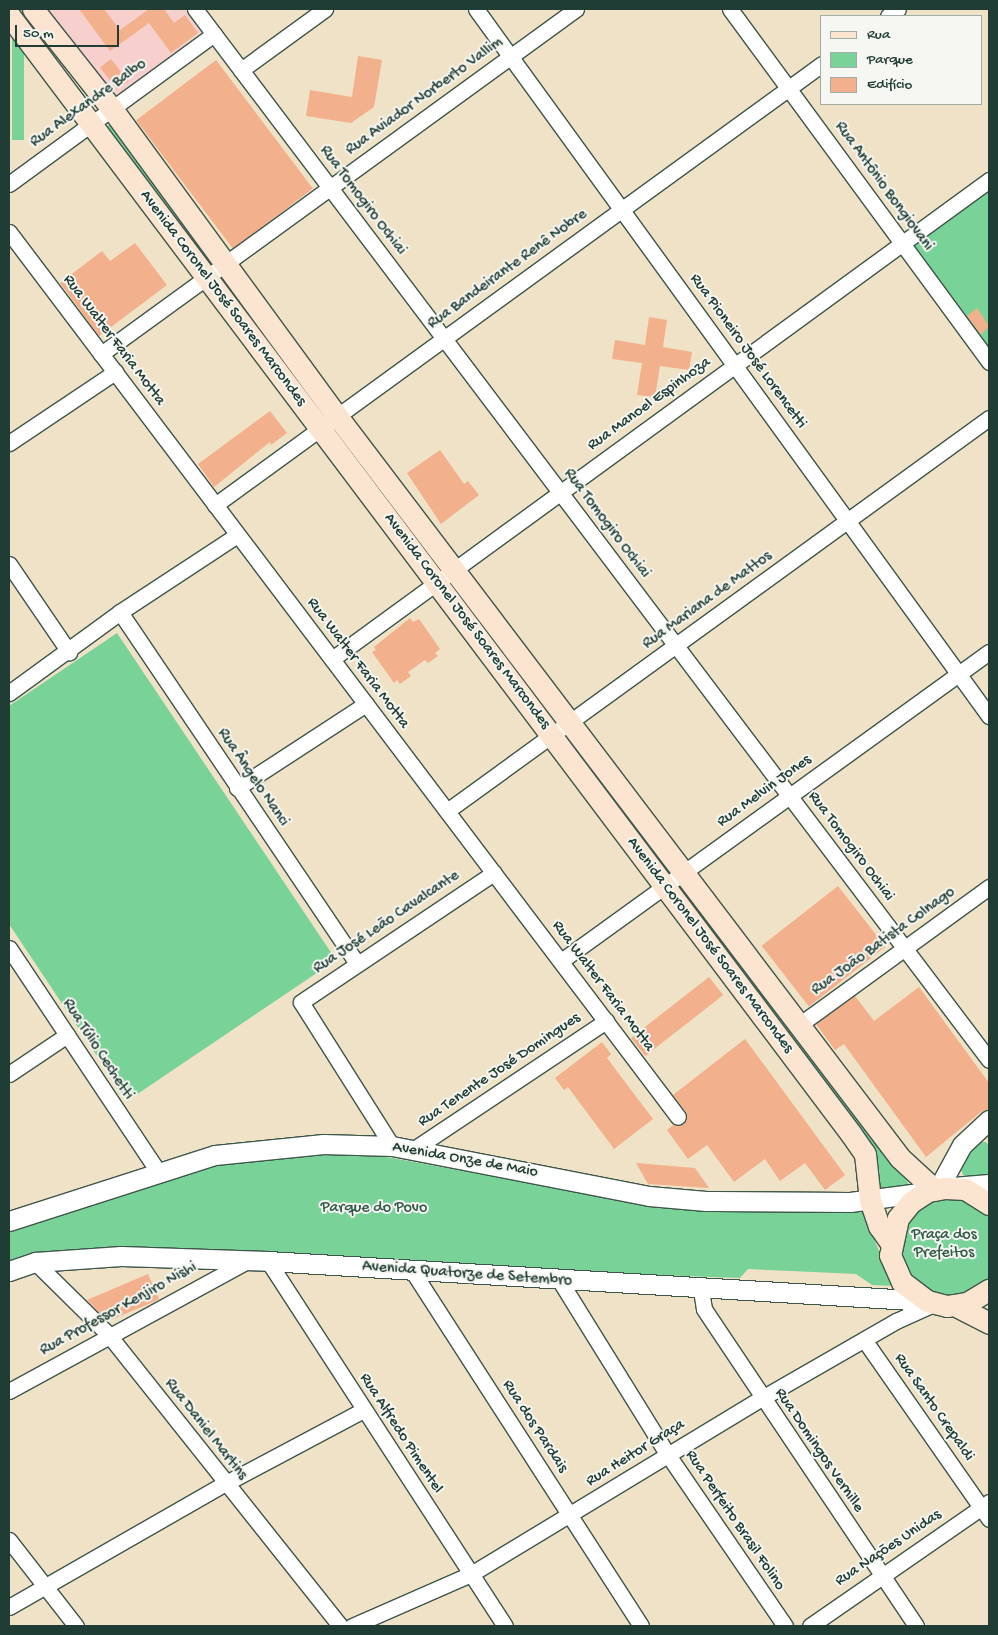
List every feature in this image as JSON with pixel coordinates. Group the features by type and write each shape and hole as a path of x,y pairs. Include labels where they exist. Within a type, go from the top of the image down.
{"main road":[{"name":"Avenida Coronel José Soares Marcondes","path":"33,9 112,108 337,416 900,1158 936,1190"},
{"name":"Avenida Coronel José Soares Marcondes","path":"9,15 865,1154 870,1200 879,1226 891,1244"},
{"path":"989,1204 965,1190 936,1190 911,1202 898,1218 890,1255 902,1282 989,1323"},
{"path":"946,1303 989,1290"}],"street":[{"name":"Rua Tomogiro Ochiai","path":"195,9 989,1060"},
{"path":"241,70 325,9"},
{"name":"Rua Pioneiro José Lorencetti","path":"476,9 989,716"},
{"name":"Rua Aviador Norberto Vallim","path":"101,354 576,9"},
{"name":"Rua Antônio Bongiovani","path":"730,9 989,362"},
{"name":"Rua Alexandre Balbo","path":"9,184 214,34"},
{"name":"Rua Bandeirante Renê Nobre","path":"215,505 820,65"},
{"name":"Rua Manoel Espinhoza","path":"332,659 989,180"},
{"name":"Rua Walter Faria Motta","path":"9,232 678,1117"},
{"path":"9,443 115,372"},
{"name":"Rua Mariana de Mattos","path":"447,812 989,418"},
{"path":"9,693 69,652 120,612 238,535"},
{"path":"9,564 69,652"},
{"name":"Rua Ângelo Nanci","path":"120,612 357,963"},
{"name":"Rua Melvin Jones","path":"561,961 989,652"},
{"path":"238,788 366,704"},
{"name":"Rua José Leão Cavalcante","path":"392,1146 301,1002 494,873"},
{"name":"Rua João Batista Colnago","path":"799,1025 989,887"},
{"name":"Rua Túlio Cechetti","path":"9,948 158,1170"},
{"name":"Rua Tenente José Domingues","path":"414,1150 606,1021"},
{"path":"9,1074 67,1035"},
{"path":"936,1190 962,1145 988,1123"},
{"name":"Avenida Onze de Maio","path":"9,1221 158,1170 215,1155 323,1144 392,1146 649,1196 773,1204 870,1200 989,1184"},
{"name":"Avenida Quatorze de Setembro","path":"9,1271 35,1262 121,1256 268,1261 701,1290 989,1304"},
{"name":"Rua Professor Kenjiro Nishi","path":"9,1391 108,1334 247,1261"},
{"name":"Rua Alfredo Pimentel","path":"268,1261 505,1626"},
{"name":"Rua Daniel Martins","path":"35,1262 108,1334 224,1484 340,1626"},
{"name":"Rua dos Pardais","path":"413,1272 641,1626"},
{"name":"Rua Perfeito Brasil Folino","path":"560,1281 668,1455 785,1626"},
{"name":"Rua Domingos Vernille","path":"701,1290 704,1309 880,1576 916,1626"},
{"name":"Rua Heitor Graça","path":"352,1626 471,1574 570,1516 762,1398 896,1321 946,1303"},
{"name":"Rua Santo Crepaldi","path":"864,1341 987,1510"},
{"path":"9,1607 224,1484 363,1410"},
{"name":"Rua Nações Unidas","path":"810,1626 880,1576 987,1510"},
{"path":"9,1540 76,1626"}],"shaded area":[{"path":"43,9 188,9 204,30 111,101"}],"green space":[{"path":"12,9 24,9 24,140 12,140"},
{"path":"110,124 205,245 198,251 103,130"},
{"path":"989,189 989,354 912,245"},
{"path":"117,633 336,960 127,1101 9,924 9,706"},
{"path":"568,733 673,872 666,877 562,738"},
{"path":"682,883 909,1185 880,1189 879,1167 872,1151 675,888"},
{"path":"978,1142 986,1142 989,1146 989,1175 965,1179 960,1168 961,1159"},
{"name":"Parque do Povo","path":"310,1155 376,1155 658,1207 862,1211 894,1286 872,1285 856,1274 748,1269 740,1278 574,1272 9,1263 9,1227 161,1178 217,1165"},
{"name":"Praça dos Prefeitos","path":"952,1194 984,1208 989,1215 989,1277 980,1287 964,1295 946,1297 917,1286 900,1259 901,1227 921,1203"}],"building":[{"path":"79,9 104,9 120,30 149,9 164,9 174,23 185,15 198,33 171,53 149,23 110,51"},
{"path":"358,56 382,60 374,107 351,123 306,116 310,90 352,97"},
{"path":"111,59 128,81 117,90 100,68"},
{"path":"216,60 313,189 233,249 136,120"},
{"path":"135,243 167,285 99,336 60,283 102,251 110,261"},
{"path":"977,308 989,326 981,335 967,316"},
{"path":"649,317 667,320 663,347 692,352 689,370 660,366 655,397 637,395 642,363 612,359 615,340 645,345"},
{"path":"270,411 287,433 271,445 270,442 214,487 198,464"},
{"path":"440,450 464,484 468,481 479,495 441,524 407,473"},
{"path":"410,618 413,622 419,619 440,649 435,653 438,656 428,663 425,660 408,672 411,676 400,684 397,680 394,683 372,652 376,650 374,647"},
{"path":"838,886 885,947 809,1006 762,946"},
{"path":"709,977 723,995 645,1056 631,1038"},
{"path":"919,987 989,1083 989,1109 981,1112 926,1157 844,1044 835,1050 816,1024 855,996 874,1021"},
{"path":"745,1039 845,1175 825,1190 805,1163 780,1181 765,1159 734,1182 707,1145 688,1159 667,1130 673,1125 683,1125 687,1120 686,1112 673,1095"},
{"path":"602,1042 611,1054 607,1058 653,1119 614,1149 568,1087 564,1090 555,1078"},
{"path":"636,1163 695,1168 709,1188 648,1184"},
{"path":"148,1274 159,1299 151,1303 108,1321 87,1300"}]}
